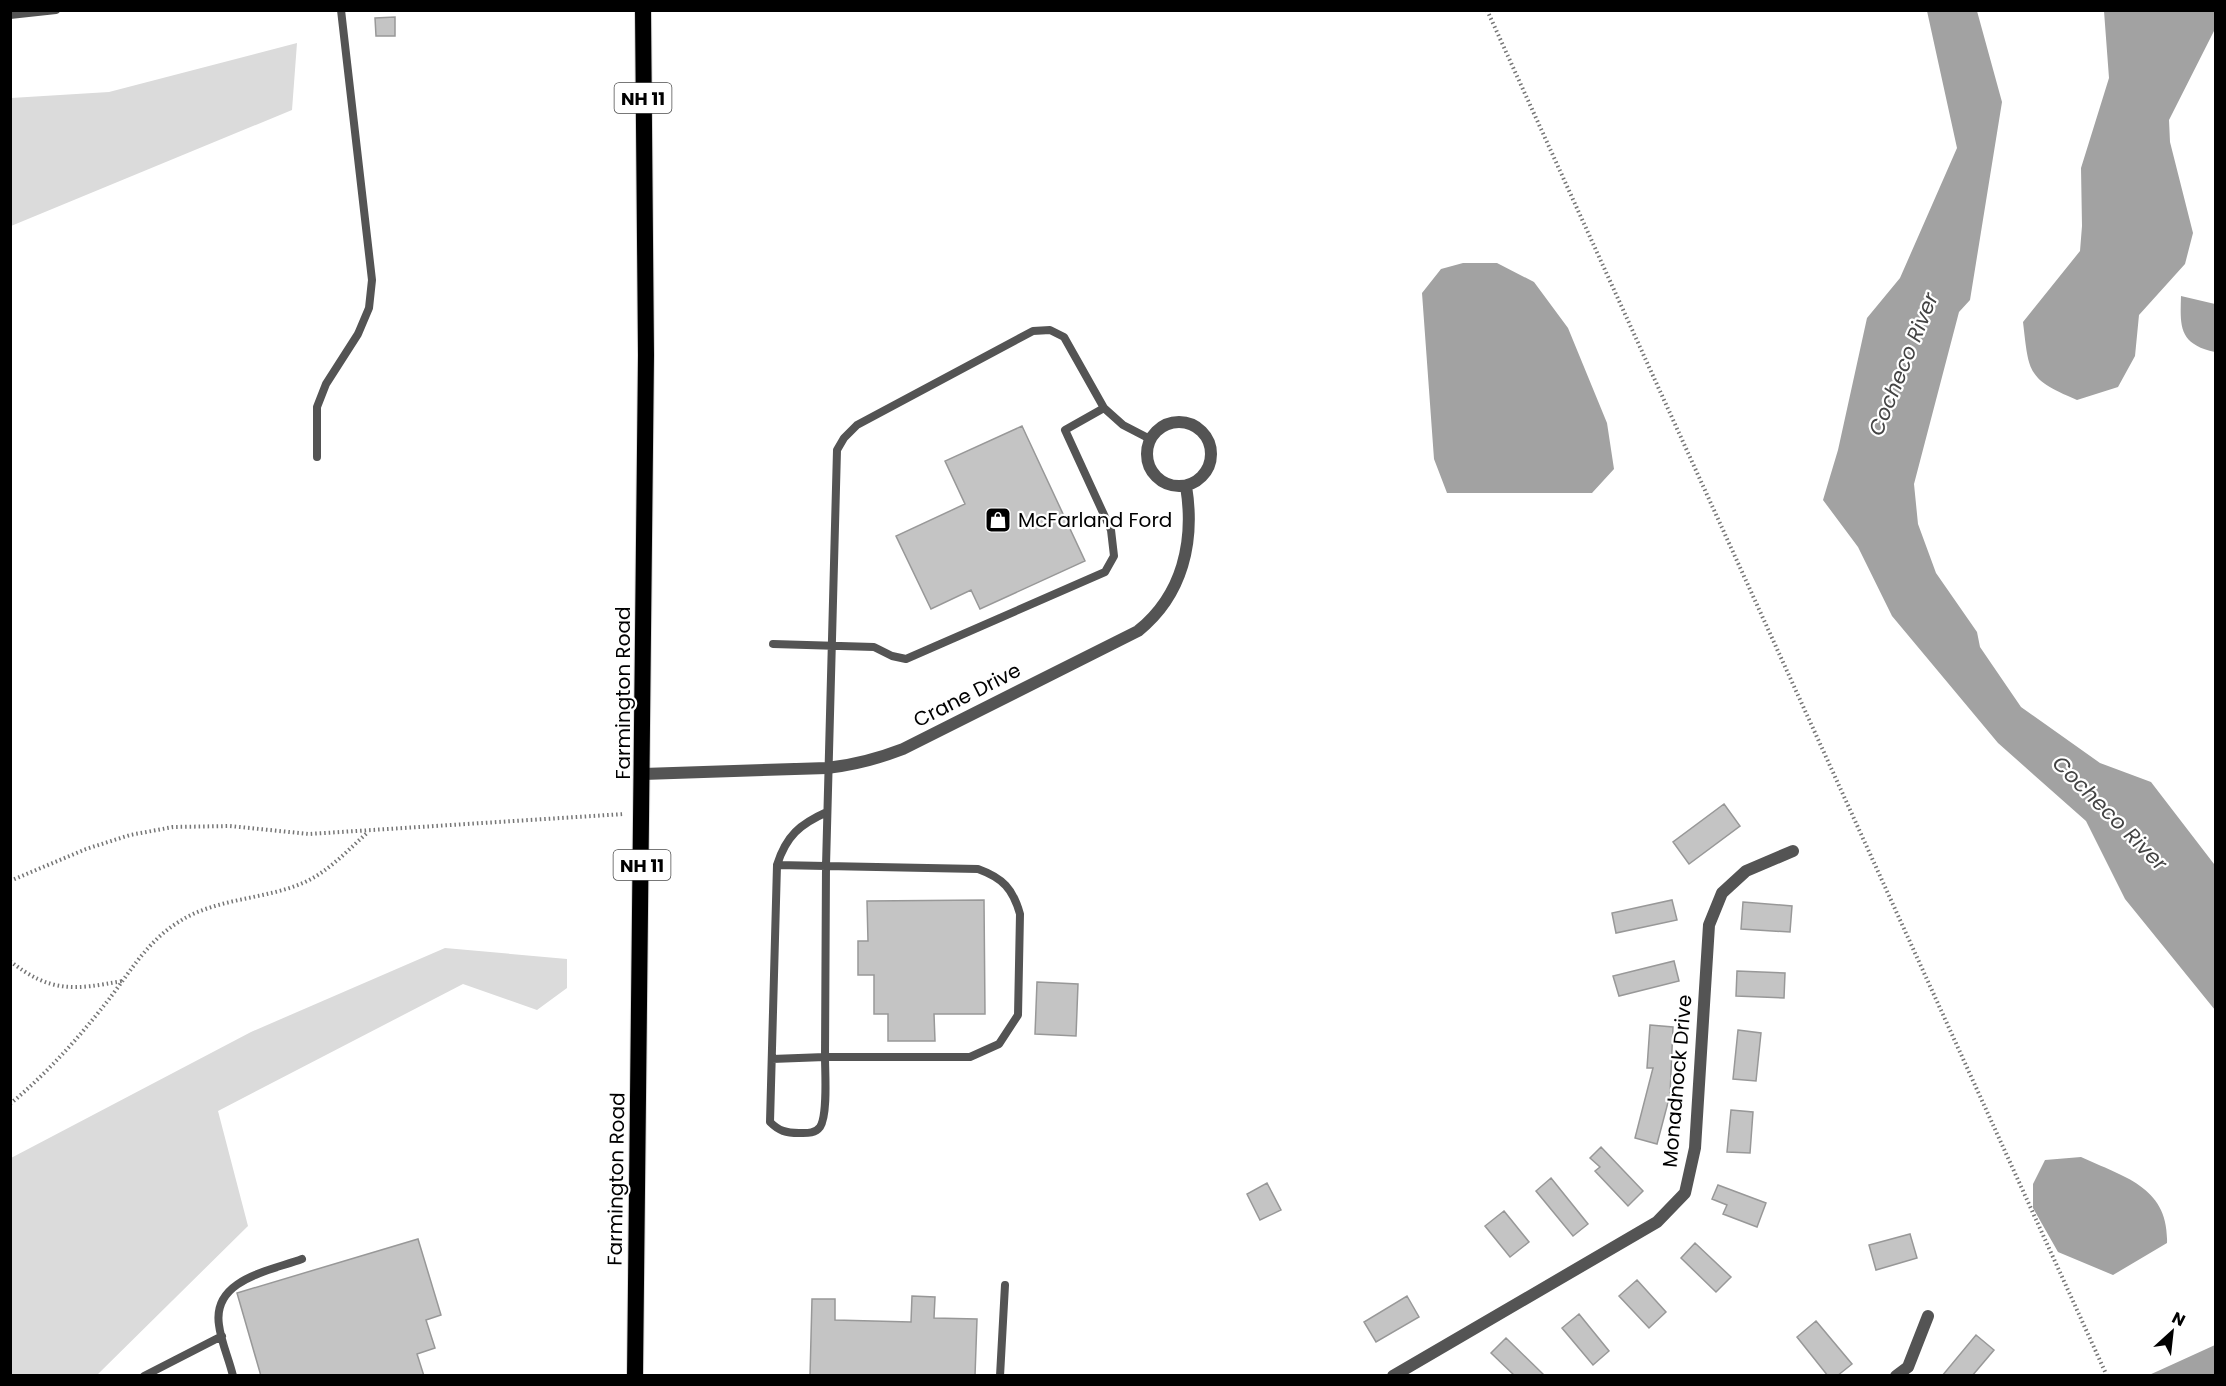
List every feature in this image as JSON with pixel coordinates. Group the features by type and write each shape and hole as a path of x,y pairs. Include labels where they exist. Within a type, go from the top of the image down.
{"highway":[{"name":"Farmington Road","path":"635,1376 643,813 646,355 644,10"}],"street":[{"path":"1181,421 1200,429 1206,437 1211,456 1209,466 1196,482 1186,486 1166,484 1151,471 1147,461 1150,439 1161,426 1181,421"},
{"name":"Crane Drive","path":"643,774 826,768 854,765 903,749 1138,631 1155,618 1177,582 1189,538 1190,510 1186,486"},
{"name":"Monadnock Drive","path":"1393,1376 1657,1222 1685,1193 1695,1148 1709,925 1722,893 1746,871 1793,851"},
{"path":"1896,1376 1908,1367 1928,1316"}],"lane":[{"path":"10,15 56,10"},
{"path":"317,457 317,407 326,384 358,334 369,308 372,279 341,10"},
{"path":"827,812 806,822 790,834 777,865 770,1122 777,1130 788,1133 811,1133 819,1128 823,1118 825,1057 827,812 826,768 837,450 844,438 857,425 1033,331 1050,330 1064,338 1104,408 1123,425 1150,439"},
{"path":"773,644 874,647 892,656 906,659 1105,572 1114,556 1111,530 1065,430 1104,408"},
{"path":"772,1059 970,1057 999,1044 1018,1015 1020,914 1016,899 1008,885 995,875 978,869 777,865"},
{"path":"233,1376 219,1316 225,1294 237,1283 302,1258"},
{"path":"1000,1376 1005,1285"},
{"path":"144,1376 222,1336"}],"path":[{"path":"1487,10 2107,1376"},
{"path":"10,881 87,849 130,835 173,827 230,826 309,834 643,813"},
{"path":"10,1104 66,1053 156,940 178,922 228,902 301,884 324,872 368,832"},
{"path":"10,962 42,982 64,988 85,988 122,981"}],"shaded area":[{"path":"297,43 292,110 11,226 11,98 109,92"},
{"path":"445,948 567,959 567,988 537,1010 463,984 218,1111 248,1226 97,1375 11,1375 11,1158 251,1032"}],"water":[{"name":"Cocheco River","path":"1927,11 1977,11 2002,102 1970,300 1959,312 1914,484 1918,524 1936,573 1977,632 1980,647 2021,707 2100,763 2151,782 2214,864 2215,1010 2125,899 2086,821 1998,743 1892,616 1858,547 1823,500 1838,450 1867,318 1900,278 1957,148"},
{"path":"2104,11 2215,11 2215,29 2169,120 2170,142 2193,233 2185,264 2139,315 2135,356 2118,387 2077,400 2048,386 2034,372 2027,353 2023,322 2080,251 2081,168 2109,78"},
{"path":"1463,263 1497,263 1534,282 1568,328 1607,423 1614,469 1592,493 1447,493 1434,459 1422,293 1441,269"},
{"path":"2181,296 2215,304 2215,352 2194,344 2184,333"},
{"path":"2081,1157 2128,1178 2141,1187 2152,1196 2166,1224 2167,1243 2113,1275 2058,1252 2033,1208 2033,1184 2045,1160"},
{"path":"2215,1345 2215,1375 2149,1375 2158,1371"}],"building":[{"path":"395,17 395,36 376,36 375,18"},
{"name":"McFarland Ford","path":"1022,426 1085,561 980,609 971,590 931,609 896,536 965,504 945,461"},
{"path":"1724,804 1740,826 1689,864 1673,842"},
{"path":"984,900 985,1014 934,1014 935,1041 888,1041 888,1014 874,1014 874,975 858,975 858,941 868,941 867,901"},
{"path":"1672,900 1677,920 1616,933 1612,913"},
{"path":"1743,902 1792,906 1790,932 1741,929"},
{"path":"1674,961 1679,981 1619,996 1613,976"},
{"path":"1737,971 1785,973 1784,998 1736,996"},
{"path":"1037,982 1078,984 1076,1036 1035,1034"},
{"path":"1650,1025 1673,1027 1670,1095 1657,1144 1635,1138 1653,1068 1647,1068"},
{"path":"1738,1030 1761,1033 1756,1081 1733,1079"},
{"path":"1731,1110 1753,1112 1750,1153 1727,1152"},
{"path":"1601,1147 1643,1191 1628,1206 1595,1171 1600,1167 1590,1158"},
{"path":"1551,1178 1588,1224 1573,1236 1536,1191"},
{"path":"1267,1183 1281,1210 1260,1220 1247,1194"},
{"path":"1718,1185 1766,1203 1757,1227 1723,1214 1727,1205 1712,1199"},
{"path":"1504,1211 1529,1242 1510,1257 1485,1226"},
{"path":"1910,1234 1917,1258 1876,1270 1869,1245"},
{"path":"418,1239 441,1315 426,1320 435,1348 417,1354 424,1376 261,1376 237,1293"},
{"path":"1695,1243 1731,1277 1716,1292 1681,1258"},
{"path":"1637,1280 1666,1312 1649,1328 1619,1296"},
{"path":"912,1296 935,1297 934,1318 977,1319 975,1376 810,1376 812,1299 835,1299 835,1320 911,1322"},
{"path":"1407,1296 1419,1317 1376,1342 1364,1322"},
{"path":"1579,1314 1609,1351 1593,1365 1562,1328"},
{"path":"1816,1321 1852,1364 1837,1376 1828,1376 1797,1337"},
{"path":"1976,1335 1994,1350 1972,1376 1942,1376"},
{"path":"1506,1338 1545,1376 1515,1376 1491,1353"}],"place":[{"name":"McFarland Ford","path":"998,520"}]}
